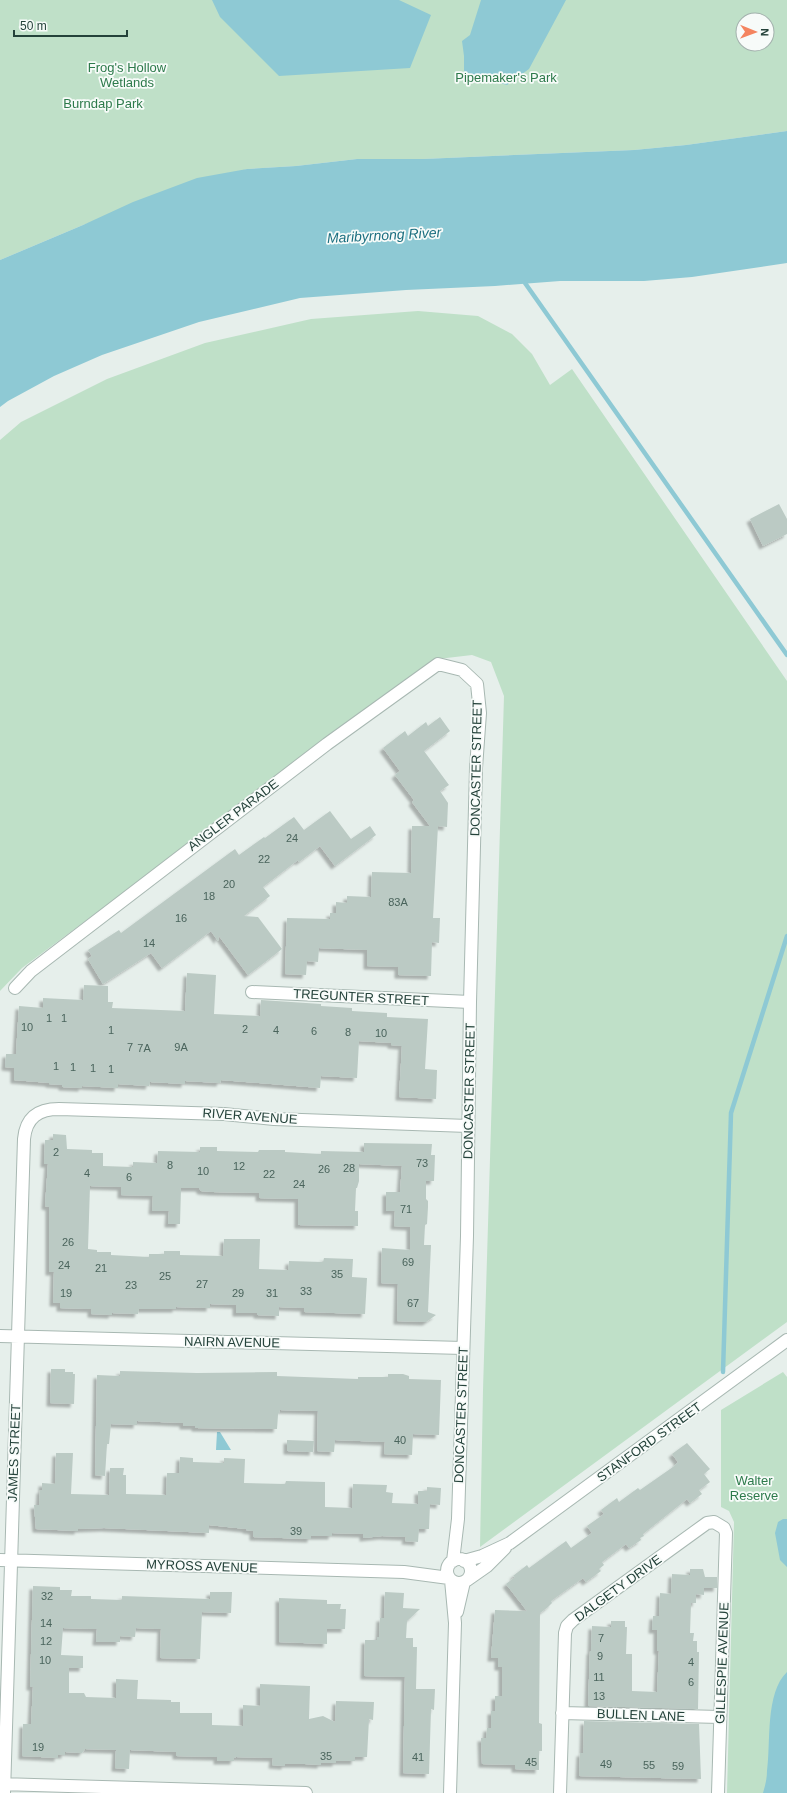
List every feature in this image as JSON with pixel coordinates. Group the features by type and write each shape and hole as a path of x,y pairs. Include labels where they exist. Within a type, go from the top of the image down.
{"street":[{"name":"ANGLER PARADE","path":"15,988 31,970 327,744 438,664 462,670"},
{"name":"DONCASTER STREET","path":"450,1793 455,1623 455,1568 458,1519 467,1236 470,1002 476,768 480,713 476,684 462,670"},
{"name":"TREGUNTER STREET","path":"252,992 470,1002"},
{"name":"RIVER AVENUE","path":"34,1115 41,1111 59,1109 224,1114 274,1119 468,1126"},
{"name":"JAMES STREET","path":"3,1787 6,1560 19,1337 24,1139 26,1127 34,1115"},
{"name":"NAIRN AVENUE","path":"0,1336 463,1348"},
{"name":"STANFORD STREET","path":"455,1568 510,1542 787,1340"},
{"name":"DALGETY DRIVE","path":"560,1793 565,1633 568,1626 573,1620 707,1523 714,1522 720,1524 726,1533"},
{"name":"GILLESPIE AVENUE","path":"718,1793 726,1533"},
{"name":"STANFORD STREET","path":"465,1581 487,1566 510,1542"},
{"name":"MYROSS AVENUE","path":"6,1560 404,1572 455,1568 457,1583 465,1581"},
{"name":"DONCASTER STREET","path":"455,1568 470,1570 465,1581 455,1623"},
{"name":"BULLEN LANE","path":"562,1713 720,1717"},
{"path":"3,1787 306,1793"}],"green space":[{"name":"Burndap Park","path":"0,0 787,0 787,131 686,145 634,150 423,159 357,159 296,166 247,169 83,225 0,260"},
{"path":"418,311 478,316 512,334 532,354 550,385 572,369 787,681 787,1322 480,1547 483,1390 504,696 491,662 472,655 438,659 22,968 0,991 0,440 21,422 107,379 205,343 311,319"},
{"name":"Walter Reserve","path":"783,1372 787,1377 787,1793 727,1793 734,1522 729,1511 721,1507 721,1410"}],"water":[{"path":"212,0 399,0 431,15 410,68 279,76 220,17"},
{"path":"481,0 566,0 529,69 507,85 464,72 462,41 470,35"},
{"name":"Maribyrnong River","path":"787,131 787,263 692,277 644,281 560,281 300,298 199,322 102,355 54,376 8,401 0,407 0,260 133,202 197,178 247,169 296,166 357,159 423,159 634,150 686,145"},
{"path":"217,1432 220,1432 231,1450 216,1450"},
{"path":"783,1519 787,1519 787,1567 780,1560 775,1533 778,1522"},
{"path":"787,1672 787,1793 763,1793 767,1777 772,1705 775,1692 780,1681"}],"building":[{"path":"779,504 787,519 787,534 763,546 750,519"},
{"path":"440,717 450,731 424,751 449,785 440,791 448,803 447,827 438,826 433,918 440,918 439,943 432,942 431,976 398,975 398,967 367,966 367,950 319,948 318,962 307,961 306,975 285,974 287,918 330,919 330,913 336,913 336,902 347,903 347,896 371,897 372,872 411,873 412,826 430,826 412,802 414,800 395,775 400,771 383,748 405,731 408,736 426,722 428,726"},
{"path":"330,811 351,839 370,826 376,835 335,866 320,846 299,862 298,860 263,887 270,896 244,916 258,917 282,949 248,975 219,936 218,941 211,931 162,968 151,953 103,984 88,959 92,956 88,950 119,930 121,933 235,849 239,855 294,817 304,830"},
{"path":"187,973 216,975 214,1014 260,1016 261,1000 321,1004 321,1006 352,1008 352,1011 387,1013 387,1017 428,1019 425,1069 437,1070 436,1099 399,1097 402,1046 391,1045 391,1043 359,1041 357,1078 321,1076 320,1088 221,1080 220,1083 185,1081 185,1084 150,1082 149,1086 118,1084 118,1088 82,1086 82,1088 62,1087 62,1085 49,1083 14,1080 14,1068 5,1067 6,1054 16,1054 19,1006 43,1008 43,998 83,1000 84,985 108,986 108,1002 113,1002 112,1008 185,1011"},
{"path":"53,1134 66,1135 67,1149 92,1150 92,1153 103,1153 103,1166 133,1167 133,1162 157,1163 158,1151 200,1152 200,1147 217,1147 217,1151 258,1152 259,1150 285,1150 285,1152 321,1154 321,1151 364,1152 364,1143 432,1144 431,1155 435,1155 434,1181 426,1181 426,1199 428,1201 428,1207 424,1245 431,1245 428,1312 436,1315 426,1322 397,1321 398,1284 381,1283 382,1248 410,1250 410,1227 394,1226 395,1211 386,1211 386,1192 400,1192 402,1166 359,1164 359,1181 356,1188 355,1211 358,1211 358,1226 298,1225 298,1199 259,1198 259,1193 201,1191 199,1188 181,1188 180,1224 168,1224 169,1211 152,1211 153,1196 121,1195 121,1187 90,1186 88,1249 97,1250 97,1252 111,1252 111,1255 149,1257 149,1254 164,1254 164,1251 180,1251 180,1255 223,1256 224,1239 260,1239 259,1269 288,1270 289,1261 323,1262 324,1258 353,1259 352,1277 367,1278 365,1314 304,1312 304,1308 279,1307 279,1316 257,1315 257,1313 236,1313 236,1305 210,1304 210,1308 176,1307 176,1309 139,1309 138,1314 112,1313 112,1315 91,1314 91,1309 60,1308 60,1303 53,1303 54,1272 49,1272 49,1207 45,1206 48,1164 44,1164 45,1140 53,1140"},
{"path":"51,1369 65,1369 65,1372 73,1372 73,1374 75,1374 74,1404 50,1403"},
{"path":"120,1371 197,1373 277,1372 277,1376 358,1379 358,1377 388,1377 388,1374 403,1374 409,1376 409,1379 441,1380 439,1435 413,1434 412,1455 384,1454 385,1442 335,1440 334,1452 317,1451 318,1411 280,1410 277,1429 195,1428 195,1426 183,1426 183,1423 137,1421 137,1425 111,1424 109,1444 107,1444 105,1476 95,1475 97,1375 120,1376"},
{"path":"287,1440 314,1441 313,1452 287,1451"},
{"path":"687,1443 710,1469 704,1474 710,1482 699,1490 702,1494 690,1503 687,1499 643,1534 644,1536 640,1538 641,1540 629,1548 626,1544 602,1562 604,1565 599,1569 601,1571 586,1582 583,1578 551,1601 552,1603 540,1613 539,1723 542,1724 542,1751 539,1751 539,1770 515,1769 515,1765 482,1764 481,1738 486,1738 487,1728 491,1728 491,1711 495,1711 495,1696 502,1696 502,1667 498,1667 498,1658 491,1658 495,1610 527,1611 506,1584 515,1577 513,1576 527,1565 529,1568 566,1541 571,1548 592,1533 587,1526 604,1514 601,1510 617,1498 619,1502 638,1488 640,1490 673,1467 678,1462 672,1454"},
{"path":"56,1453 73,1453 71,1494 109,1495 110,1468 124,1468 123,1475 126,1475 126,1494 166,1495 167,1473 179,1473 180,1457 193,1458 193,1462 224,1463 224,1458 245,1459 244,1483 285,1484 286,1481 325,1482 325,1507 352,1508 353,1484 387,1485 386,1492 393,1493 392,1503 418,1504 418,1491 427,1491 427,1487 441,1488 440,1505 430,1504 429,1529 419,1529 418,1542 405,1541 406,1537 382,1536 363,1538 363,1534 332,1533 332,1536 311,1536 311,1539 253,1537 253,1531 246,1529 209,1525 209,1533 104,1528 78,1529 78,1531 36,1529 34,1505 39,1505 42,1483 55,1484"},
{"path":"690,1569 703,1569 705,1577 717,1577 717,1588 704,1588 704,1595 696,1594 696,1603 691,1603 690,1633 694,1633 693,1641 697,1641 697,1652 699,1652 698,1709 588,1706 592,1626 611,1627 611,1621 625,1621 625,1627 627,1627 626,1654 632,1654 632,1691 657,1692 659,1651 657,1651 657,1630 652,1630 653,1616 659,1616 660,1593 671,1594 672,1574 690,1575"},
{"path":"33,1586 60,1587 60,1590 72,1590 71,1596 91,1596 91,1599 122,1600 122,1596 210,1599 210,1592 232,1592 231,1613 202,1612 200,1659 160,1658 161,1629 136,1628 135,1637 120,1636 120,1642 96,1642 97,1629 63,1628 61,1655 83,1656 83,1668 69,1668 69,1693 84,1693 86,1697 116,1698 116,1679 138,1680 137,1699 171,1700 171,1702 180,1702 180,1713 212,1713 212,1725 243,1726 243,1705 260,1706 260,1684 310,1686 309,1719 323,1716 335,1722 336,1701 374,1702 373,1720 369,1719 367,1757 355,1757 355,1761 336,1761 336,1763 321,1763 321,1765 285,1764 285,1766 272,1765 273,1758 236,1757 234,1758 234,1761 217,1761 217,1757 176,1756 176,1752 130,1750 129,1769 115,1768 116,1750 85,1749 82,1753 65,1752 65,1755 58,1755 58,1758 22,1756 23,1724 31,1724 33,1687 30,1687"},
{"path":"385,1592 404,1593 403,1608 420,1609 407,1621 406,1638 413,1638 413,1647 417,1647 416,1689 435,1689 434,1710 431,1709 429,1774 403,1773 405,1677 364,1676 365,1640 377,1640 377,1637 379,1637 380,1618 384,1618"},
{"path":"279,1598 327,1600 327,1604 341,1604 340,1609 346,1609 345,1629 327,1629 327,1644 279,1642"},
{"path":"584,1721 699,1724 701,1779 579,1776 580,1753 583,1753"}],"waterway":[{"path":"525,283 787,655"},
{"path":"723,1372 731,1113 787,936"}],"park label":[{"name":"Frog's Hollow Wetlands","path":"127,74"},
{"name":"Pipemaker's Park","path":"506,77"}]}
